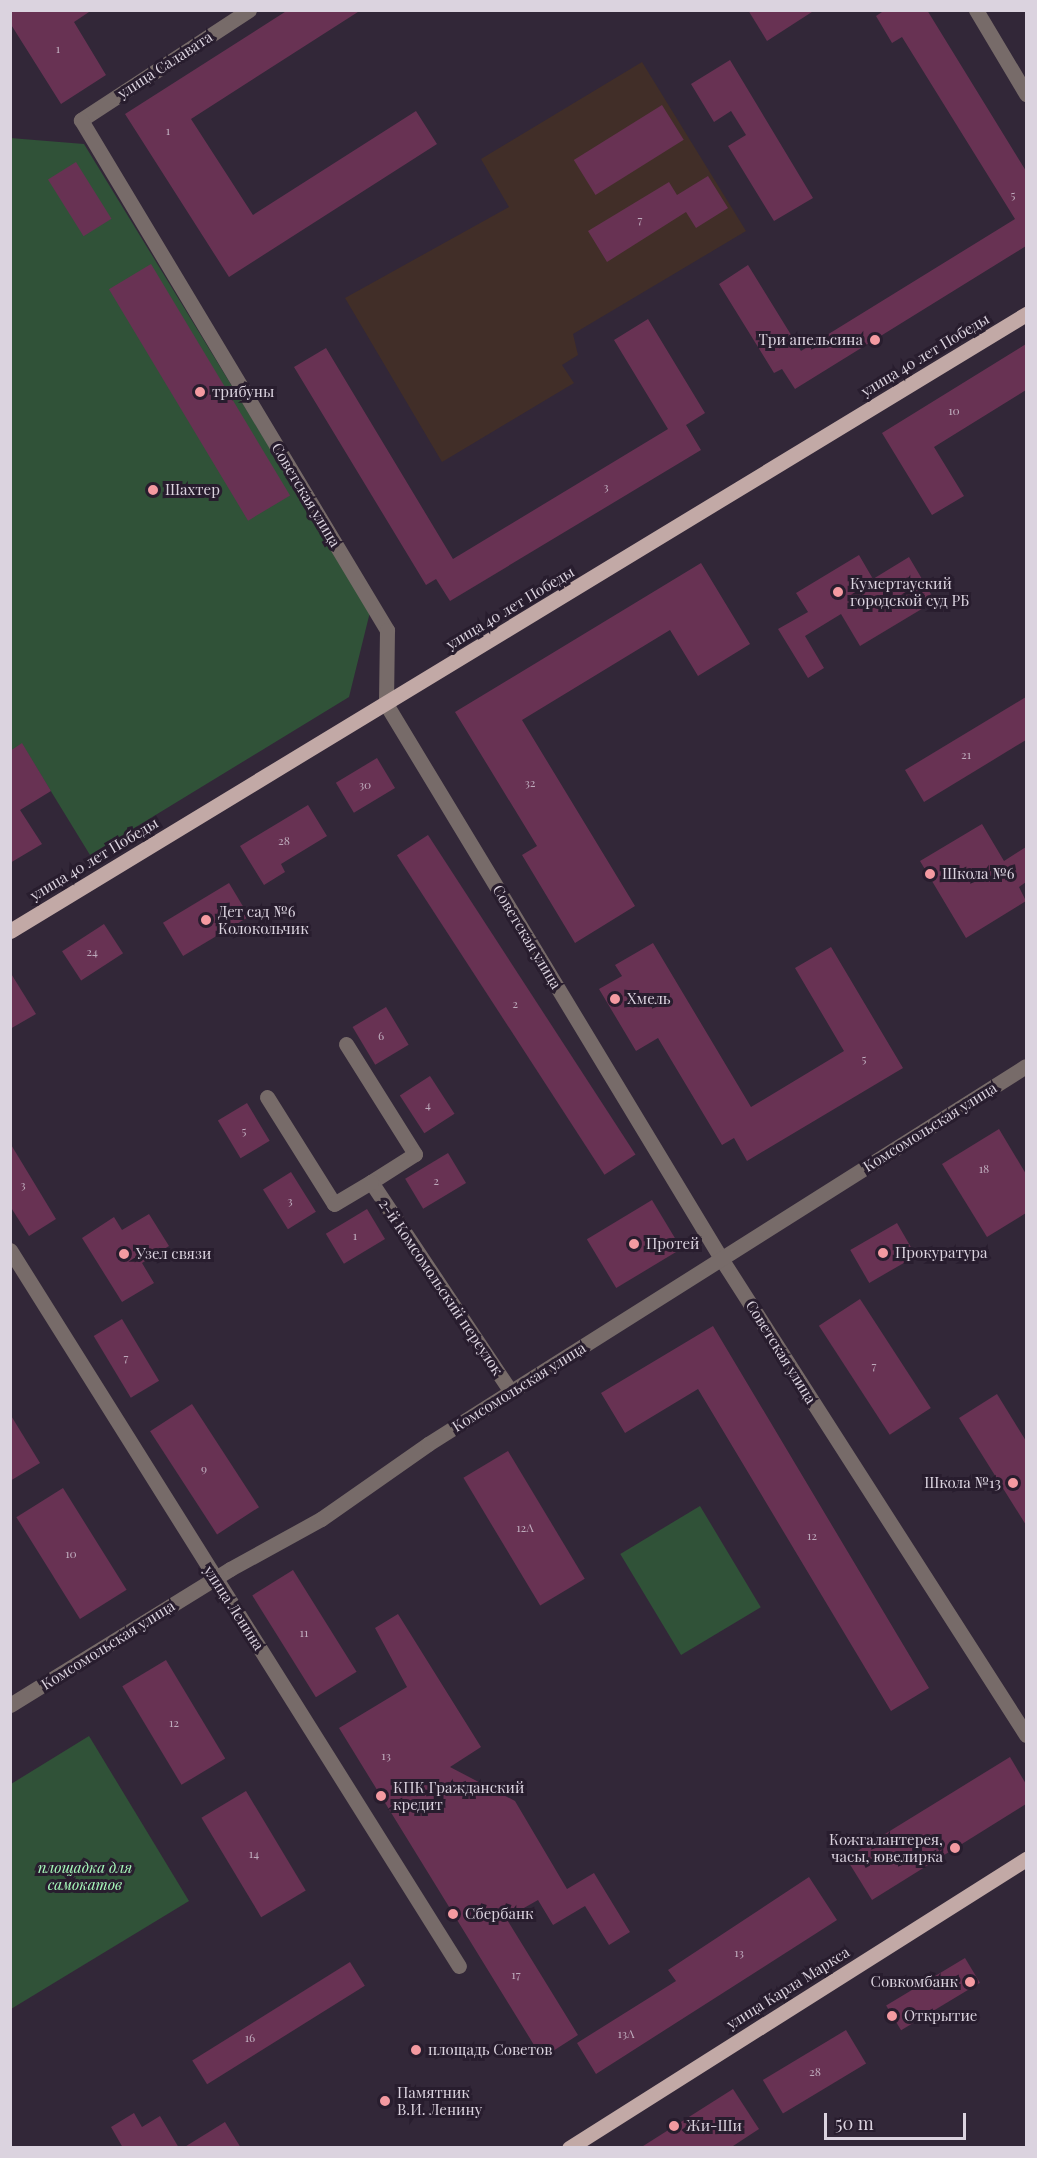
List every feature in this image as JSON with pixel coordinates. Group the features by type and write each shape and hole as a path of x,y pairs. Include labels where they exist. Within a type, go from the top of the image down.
{"main road":[{"name":"улица 40 лет Победы","path":"10,931 1026,314"},
{"name":"улица Карла Маркса","path":"569,2148 1026,1859"}],"street":[{"name":"улица Салавата","path":"81,120 249,10"},
{"path":"976,10 1026,94"},
{"name":"Советская улица","path":"81,120 387,630 386,704 723,1260 1026,1735"},
{"name":"2-й Комсомольский переулок","path":"267,1097 334,1204 415,1154 346,1044"},
{"name":"Комсомольская улица","path":"10,1705 215,1578 321,1519 511,1392 723,1260 1026,1066"},
{"name":"2-й Комсомольский переулок","path":"371,1182 511,1392"},
{"name":"улица Ленина","path":"10,1250 459,1966"}],"shaded area":[{"path":"642,62 746,231 573,334 578,355 562,365 574,383 442,462 345,298 509,207 481,159"}],"green space":[{"name":"Шахтер","path":"10,138 84,144 370,612 349,697 90,855 22,744 11,751"},
{"path":"700,1506 761,1607 681,1655 620,1554"},
{"name":"площадка для самокатов","path":"89,1736 189,1901 11,2009 11,1784"}],"building":[{"path":"10,10 92,10 74,22 106,75 61,104 10,23"},
{"path":"288,10 361,10 191,119 253,215 416,111 437,144 229,277 125,114"},
{"path":"748,10 815,10 767,41"},
{"path":"885,10 927,10 1026,171 1026,246 795,389 782,369 774,373 719,284 748,265 801,351 1015,219 902,37 892,43 876,16"},
{"path":"730,60 813,198 774,221 728,146 746,135 731,111 714,122 691,84"},
{"path":"662,105 684,140 596,195 574,160"},
{"path":"76,162 112,219 84,236 48,179"},
{"path":"708,176 728,208 696,228 686,212 607,262 588,231 669,182 677,195"},
{"name":"трибуны","path":"151,264 290,495 248,521 109,289"},
{"path":"648,319 705,413 686,425 701,450 450,601 436,579 426,585 294,367 326,348 453,559 668,429 614,340"},
{"path":"1026,344 1026,390 934,447 964,496 932,515 882,433"},
{"path":"859,555 873,579 909,557 935,601 860,646 841,614 805,636 824,668 808,678 778,629 808,612 796,593"},
{"path":"701,563 750,644 698,676 670,630 522,720 635,906 575,943 522,855 537,846 455,712"},
{"path":"1026,697 1026,740 924,802 905,770"},
{"path":"22,743 51,791 20,810 42,844 10,863 10,751"},
{"path":"377,758 395,788 354,813 336,783"},
{"path":"308,805 327,836 281,864 285,872 264,885 240,846"},
{"path":"982,824 1004,861 1026,847 1026,882 1019,887 1026,901 966,938 920,861"},
{"path":"428,835 636,1155 604,1175 397,855"},
{"name":"Дет сад №6 Колокольчик","path":"229,883 249,916 183,956 163,923"},
{"path":"104,924 123,953 81,981 62,951"},
{"path":"653,943 751,1107 844,1051 795,968 831,947 903,1068 747,1161 734,1138 722,1145 658,1038 636,1051 599,989 622,976 615,965"},
{"path":"10,972 36,1014 10,1029"},
{"path":"386,1007 409,1045 375,1065 353,1027"},
{"path":"430,1076 455,1114 424,1133 400,1096"},
{"path":"247,1103 270,1141 241,1158 218,1121"},
{"path":"999,1129 1026,1174 1026,1213 987,1237 942,1164"},
{"path":"10,1143 56,1219 29,1236 10,1206"},
{"path":"448,1153 466,1183 423,1209 405,1179"},
{"path":"291,1172 316,1212 288,1229 263,1189"},
{"name":"Протей","path":"652,1200 681,1249 616,1288 587,1239"},
{"path":"367,1209 385,1239 344,1264 326,1234"},
{"name":"Узел связи","path":"149,1214 169,1246 142,1263 154,1283 122,1302 82,1238 114,1217 122,1230"},
{"name":"Прокуратура","path":"897,1223 916,1256 869,1283 850,1250"},
{"path":"860,1299 931,1408 890,1435 819,1326"},
{"path":"122,1319 159,1381 131,1398 94,1336"},
{"path":"713,1326 929,1688 891,1711 698,1389 625,1433 601,1393"},
{"name":"Школа №13","path":"997,1394 1026,1441 1026,1525 959,1418"},
{"path":"192,1404 259,1507 217,1534 150,1431"},
{"path":"10,1414 40,1463 10,1481"},
{"path":"508,1451 585,1579 540,1605 463,1478"},
{"path":"63,1488 127,1590 80,1619 16,1517"},
{"path":"293,1570 357,1672 316,1697 252,1595"},
{"path":"398,1614 481,1747 450,1767 515,1801 567,1889 594,1873 630,1932 609,1945 585,1906 553,1925 538,1900 506,1918 578,2035 542,2058 339,1728 407,1687 375,1628"},
{"path":"166,1660 225,1759 182,1785 122,1686"},
{"path":"1010,1757 1026,1784 1026,1804 872,1900 846,1858"},
{"path":"246,1791 306,1890 261,1917 201,1818"},
{"path":"809,1877 837,1920 596,2074 577,2043 676,1981 668,1970"},
{"path":"965,1958 980,1983 901,2030 886,2005"},
{"path":"350,1962 365,1986 207,2084 192,2061"},
{"path":"846,2030 866,2063 783,2113 763,2080"},
{"path":"733,2089 759,2129 730,2148 640,2148"},
{"path":"134,2113 142,2127 160,2116 179,2148 123,2148 111,2127"},
{"path":"225,2122 241,2148 183,2148"}],"place":[{"name":"Три апельсина","path":"875,340"},
{"name":"трибуны","path":"200,392"},
{"name":"Шахтер","path":"153,490"},
{"name":"Кумертауский городской суд РБ","path":"838,592"},
{"name":"Школа №6","path":"930,874"},
{"name":"Дет сад №6 Колокольчик","path":"206,920"},
{"name":"Хмель","path":"615,999"},
{"name":"Протей","path":"634,1244"},
{"name":"Прокуратура","path":"883,1253"},
{"name":"Узел связи","path":"124,1254"},
{"name":"Школа №13","path":"1013,1483"},
{"name":"КПК Гражданский кредит","path":"381,1796"},
{"name":"Кожгалантерея, часы, ювелирка","path":"955,1848"},
{"name":"Сбербанк","path":"453,1914"},
{"name":"Совкомбанк","path":"970,1982"},
{"name":"Открытие","path":"892,2016"},
{"name":"площадь Советов","path":"416,2050"},
{"name":"Памятник В.И. Ленину","path":"385,2101"},
{"name":"Жи-Ши","path":"674,2126"}]}
